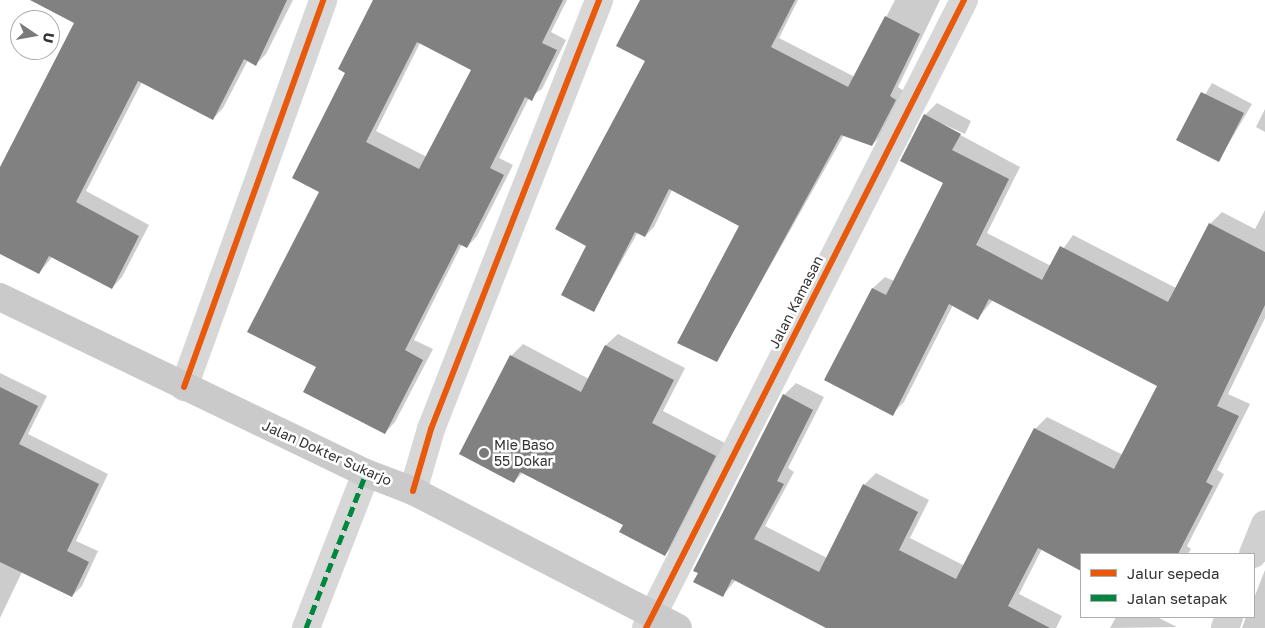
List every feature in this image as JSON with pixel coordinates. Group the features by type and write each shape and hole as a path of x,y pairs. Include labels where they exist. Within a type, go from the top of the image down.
{"main road":[{"name":"Jalan Dokter Sukarjo","path":"0,297 366,473 413,491 649,621 678,628"}],"street":[{"path":"184,387 323,0"},
{"path":"413,491 431,429 598,0"},
{"name":"Jalan Kamasan","path":"649,621 964,0"},
{"path":"306,628 366,473"},
{"path":"1253,553 1265,524"}],"building":[{"path":"30,0 287,0 256,66 244,59 213,120 138,81 76,202 139,236 112,289 49,256 39,274 0,254 0,167 55,60 60,60 60,50 74,23 60,16 60,10 49,10"},
{"path":"373,0 563,0 542,43 557,50 532,101 525,97 490,168 504,175 467,248 459,244 405,350 423,360 385,434 303,392 316,367 247,332 319,192 292,178 345,73 338,69","holes":["417,42 471,70 419,169 366,142"]},
{"path":"640,0 795,0 771,47 848,87 885,16 920,34 890,96 896,100 872,146 841,135 717,362 677,343 739,226 669,189 645,237 635,232 594,312 561,295 586,246 555,229 645,61 616,46"},
{"path":"1201,92 1244,113 1219,162 1176,140"},
{"path":"924,114 961,134 952,150 1009,179 976,245 1042,280 1060,246 1168,302 1209,223 1265,252 1265,305 1217,406 1239,416 1206,482 1213,486 1179,553 1080,553 1080,570 1038,548 1008,606 1050,628 826,628 732,579 723,597 693,582 698,573 693,571 783,394 813,410 777,481 784,484 754,539 819,572 863,484 918,512 899,550 956,579 1034,428 1114,469 1157,386 989,299 978,320 949,304 893,416 824,380 872,288 886,295 943,183 900,161"},
{"path":"605,345 674,380 652,423 716,456 665,556 619,532 623,525 520,472 514,483 459,454 510,355 581,392"},
{"path":"0,387 38,406 19,444 99,484 67,551 89,562 72,597 0,562"}],"marked path":[{"path":"306,628 366,473"}],"cycle path":[{"path":"184,387 323,0"},
{"path":"413,491 431,429 599,0"},
{"path":"646,628 964,0"}],"place":[{"name":"Mie Baso 55 Dokar","path":"484,453"}]}
